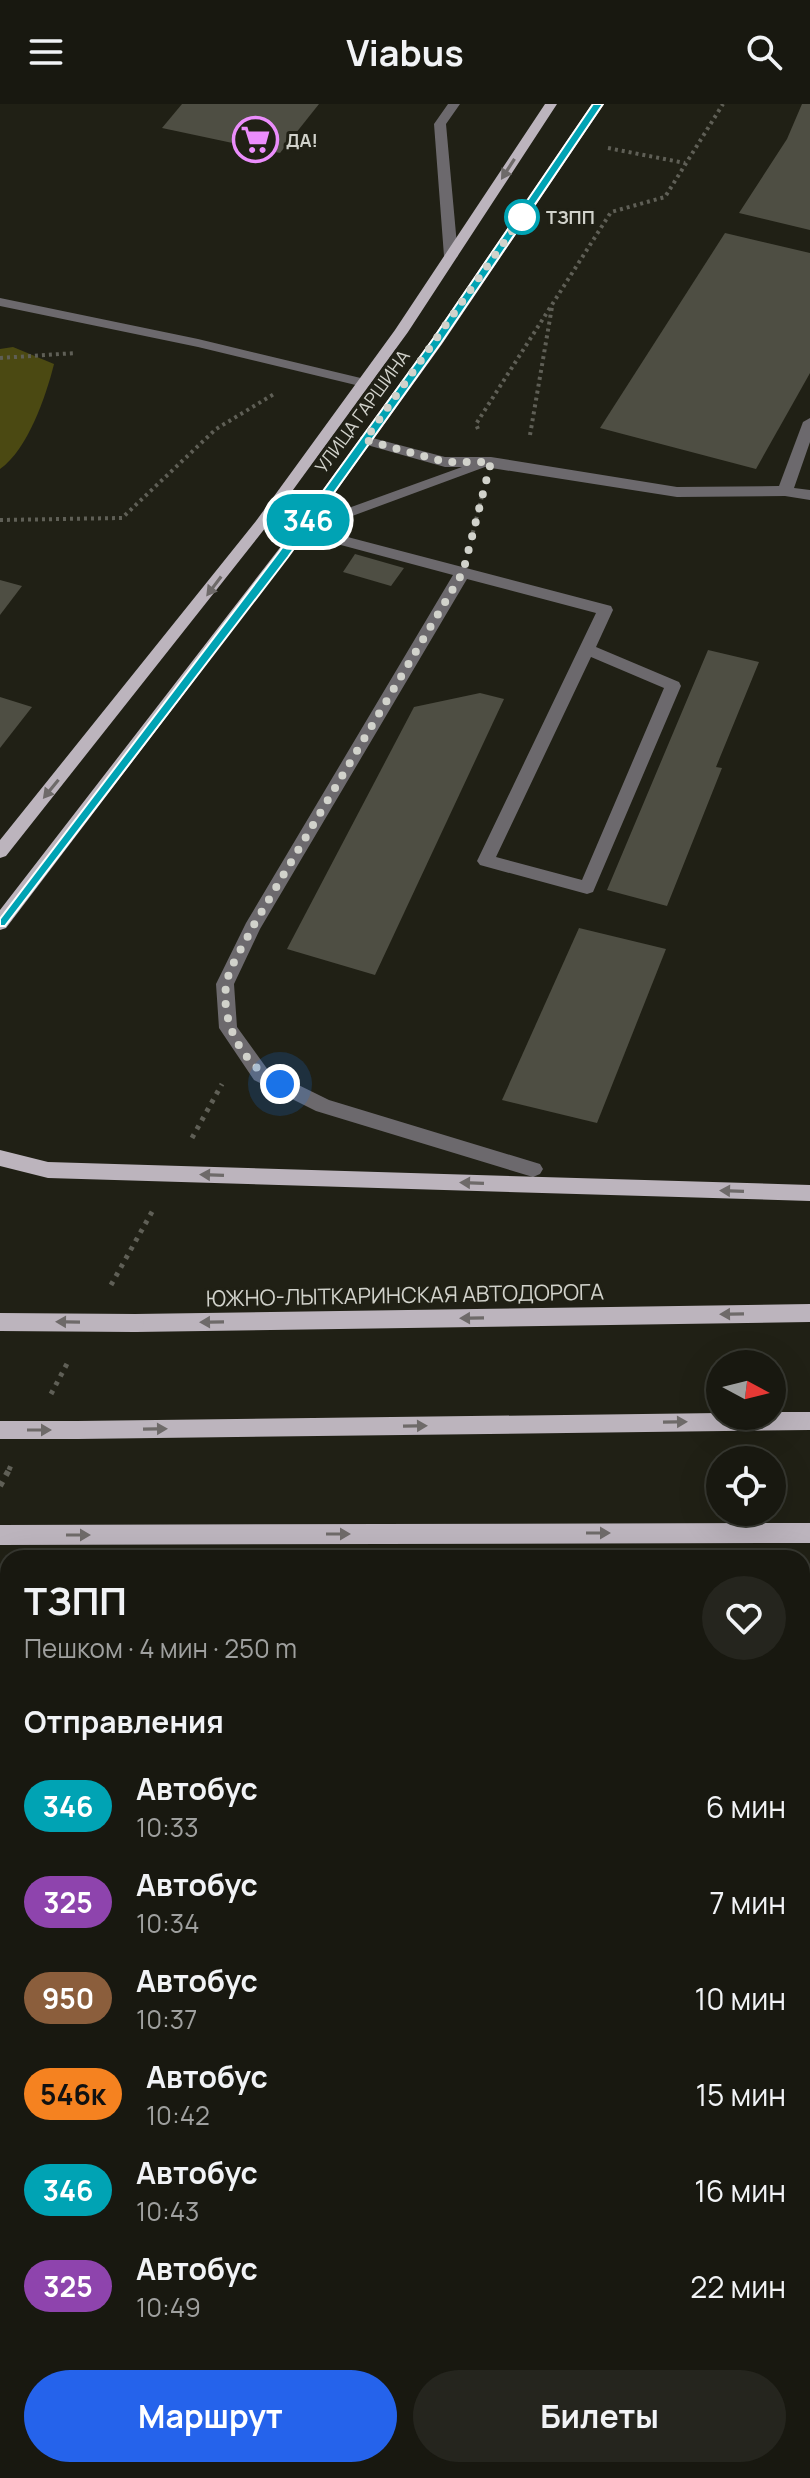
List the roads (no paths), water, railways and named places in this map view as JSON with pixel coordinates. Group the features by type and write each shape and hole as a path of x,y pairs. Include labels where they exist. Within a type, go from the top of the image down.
{"main road":[{"name":"УЛИЦА ГАРШИНА","path":"0,852 196,610 364,383 551,104"},
{"name":"УЛИЦА ГАРШИНА","path":"0,923 301,530 437,341 598,104"},
{"path":"0,1158 48,1170 810,1193"},
{"name":"ЮЖНО-ЛЫТКАРИНСКАЯ АВТОДОРОГА","path":"0,1322 135,1323 810,1313"},
{"path":"0,1430 810,1421"},
{"path":"0,1535 810,1533"}],"lane":[{"path":"451,256 440,124 454,104"},
{"path":"0,302 198,343 364,383"},
{"path":"785,491 810,422"},
{"path":"365,440 445,462 491,462 677,492 785,491 810,495"},
{"path":"301,530 491,462"},
{"path":"301,530 605,610 486,861 587,888 673,686 587,649"},
{"path":"463,572 252,928 225,984 228,1028 261,1075 323,1106 533,1169"}],"place":[{"name":"ДА!","path":"255,140"},
{"name":"ТЗПП","path":"522,217"}]}
